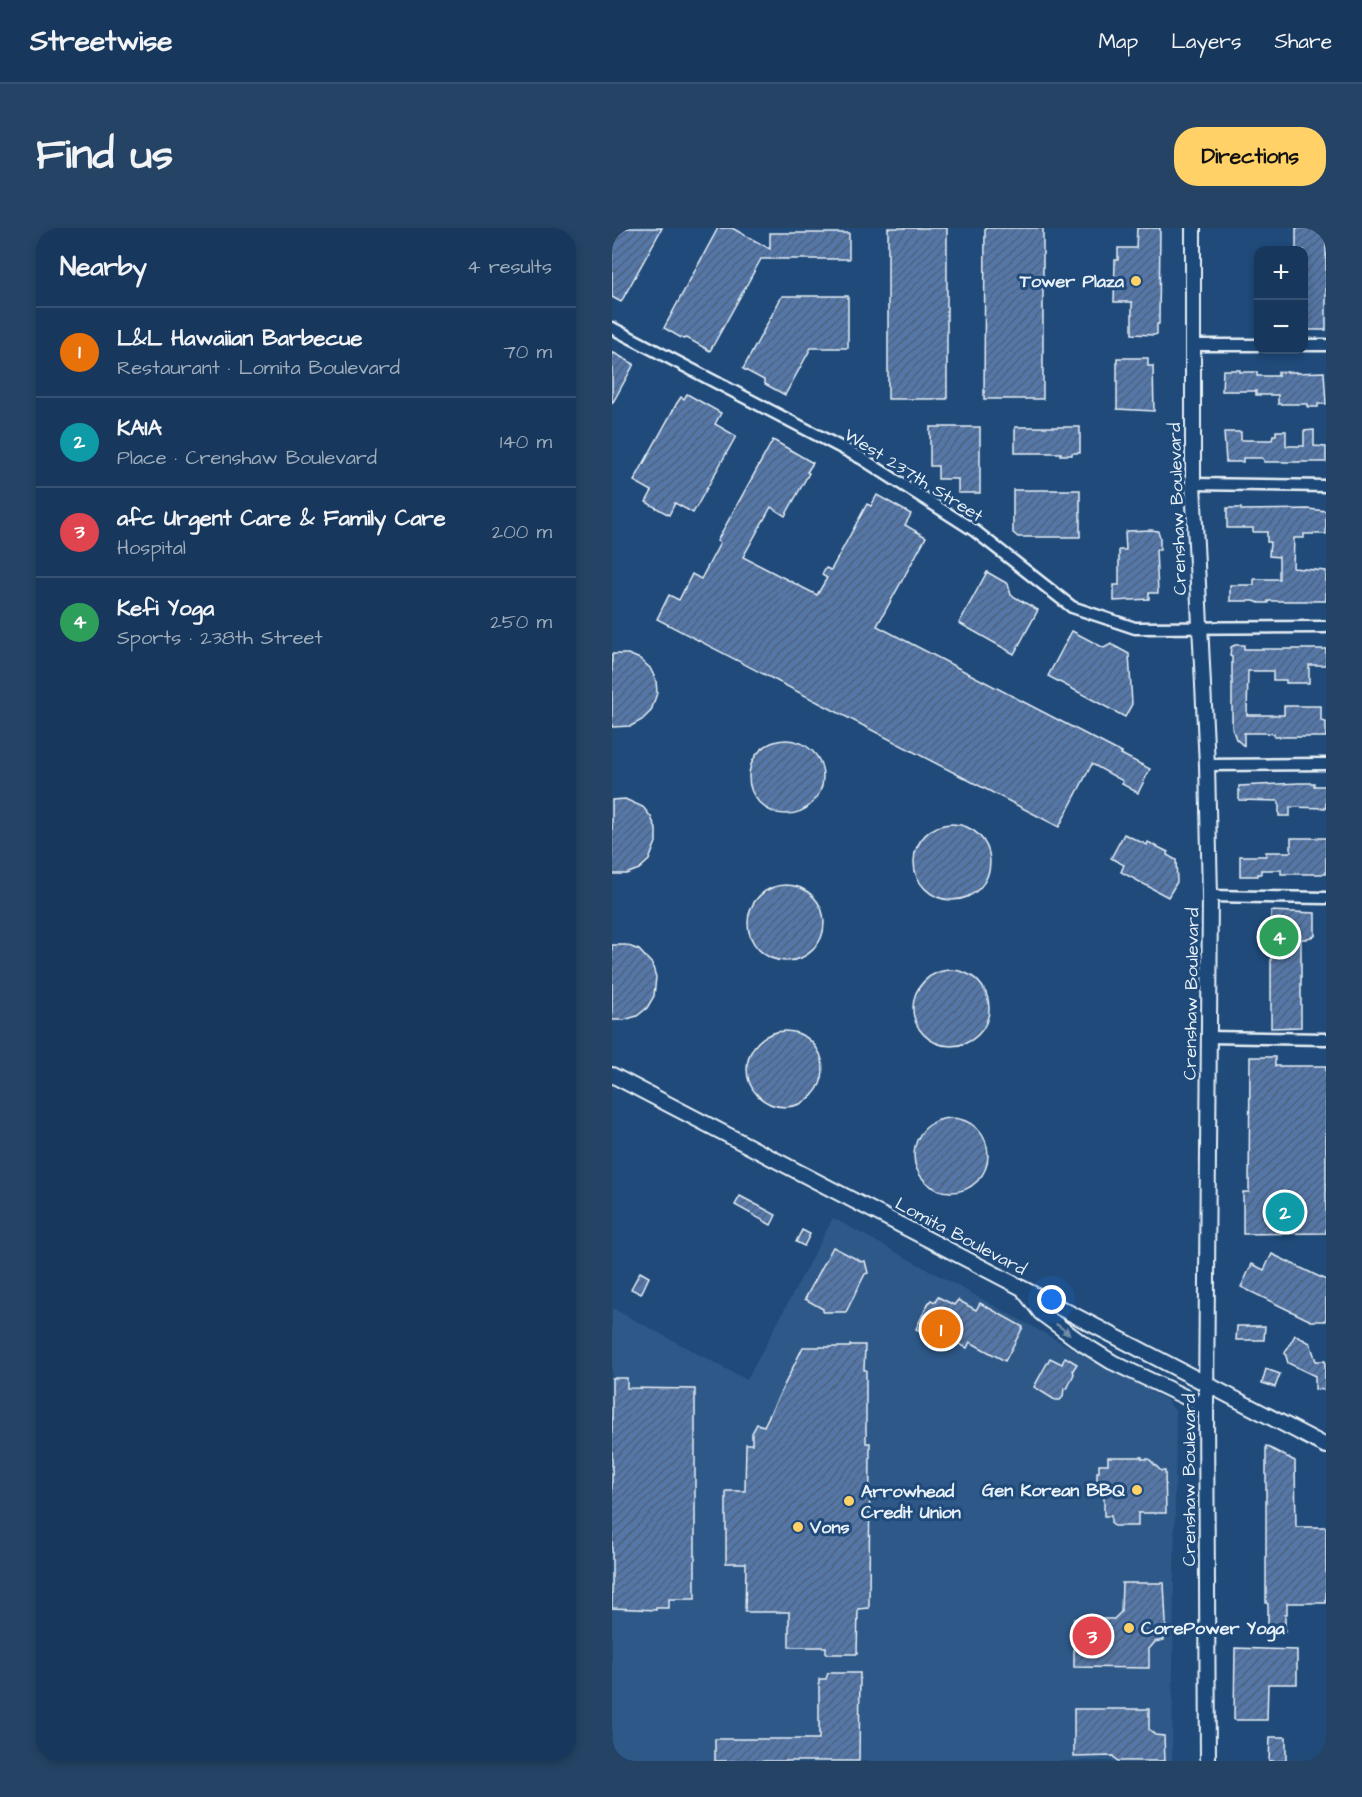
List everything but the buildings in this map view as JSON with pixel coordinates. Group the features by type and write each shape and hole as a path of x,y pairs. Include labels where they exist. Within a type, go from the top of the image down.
{"main road":[{"name":"Crenshaw Boulevard","path":"1193,228 1193,484 1207,765 1210,896 1206,1383 1208,1761"},
{"name":"Lomita Boulevard","path":"612,1075 1326,1446"},
{"path":"1022,1288 1041,1313 1083,1344 1112,1362 1206,1407"}],"street":[{"name":"West 237th Street","path":"612,328 861,458 975,531 1072,607 1135,627 1326,627"},
{"path":"1192,345 1254,345"},
{"path":"1308,345 1326,345"},
{"path":"1193,484 1326,486"},
{"path":"1207,765 1326,764"},
{"path":"1210,896 1326,898"},
{"path":"1209,1037 1326,1039"}],"shaded area":[{"path":"833,1218 1167,1400 1176,1412 1172,1761 612,1761 612,1308 747,1380"}],"place":[{"name":"Tower Plaza","path":"1136,281"},
{"name":"Kefi Yoga","path":"1279,937"},
{"name":"KAIA","path":"1285,1212"},
{"name":"L&L Hawaiian Barbecue","path":"941,1329"},
{"name":"Gen Korean BBQ","path":"1137,1490"},
{"name":"Arrowhead Credit Union","path":"849,1501"},
{"name":"Vons","path":"798,1527"},
{"name":"CorePower Yoga","path":"1129,1628"},
{"name":"afc Urgent Care & Family Care","path":"1092,1636"}]}
